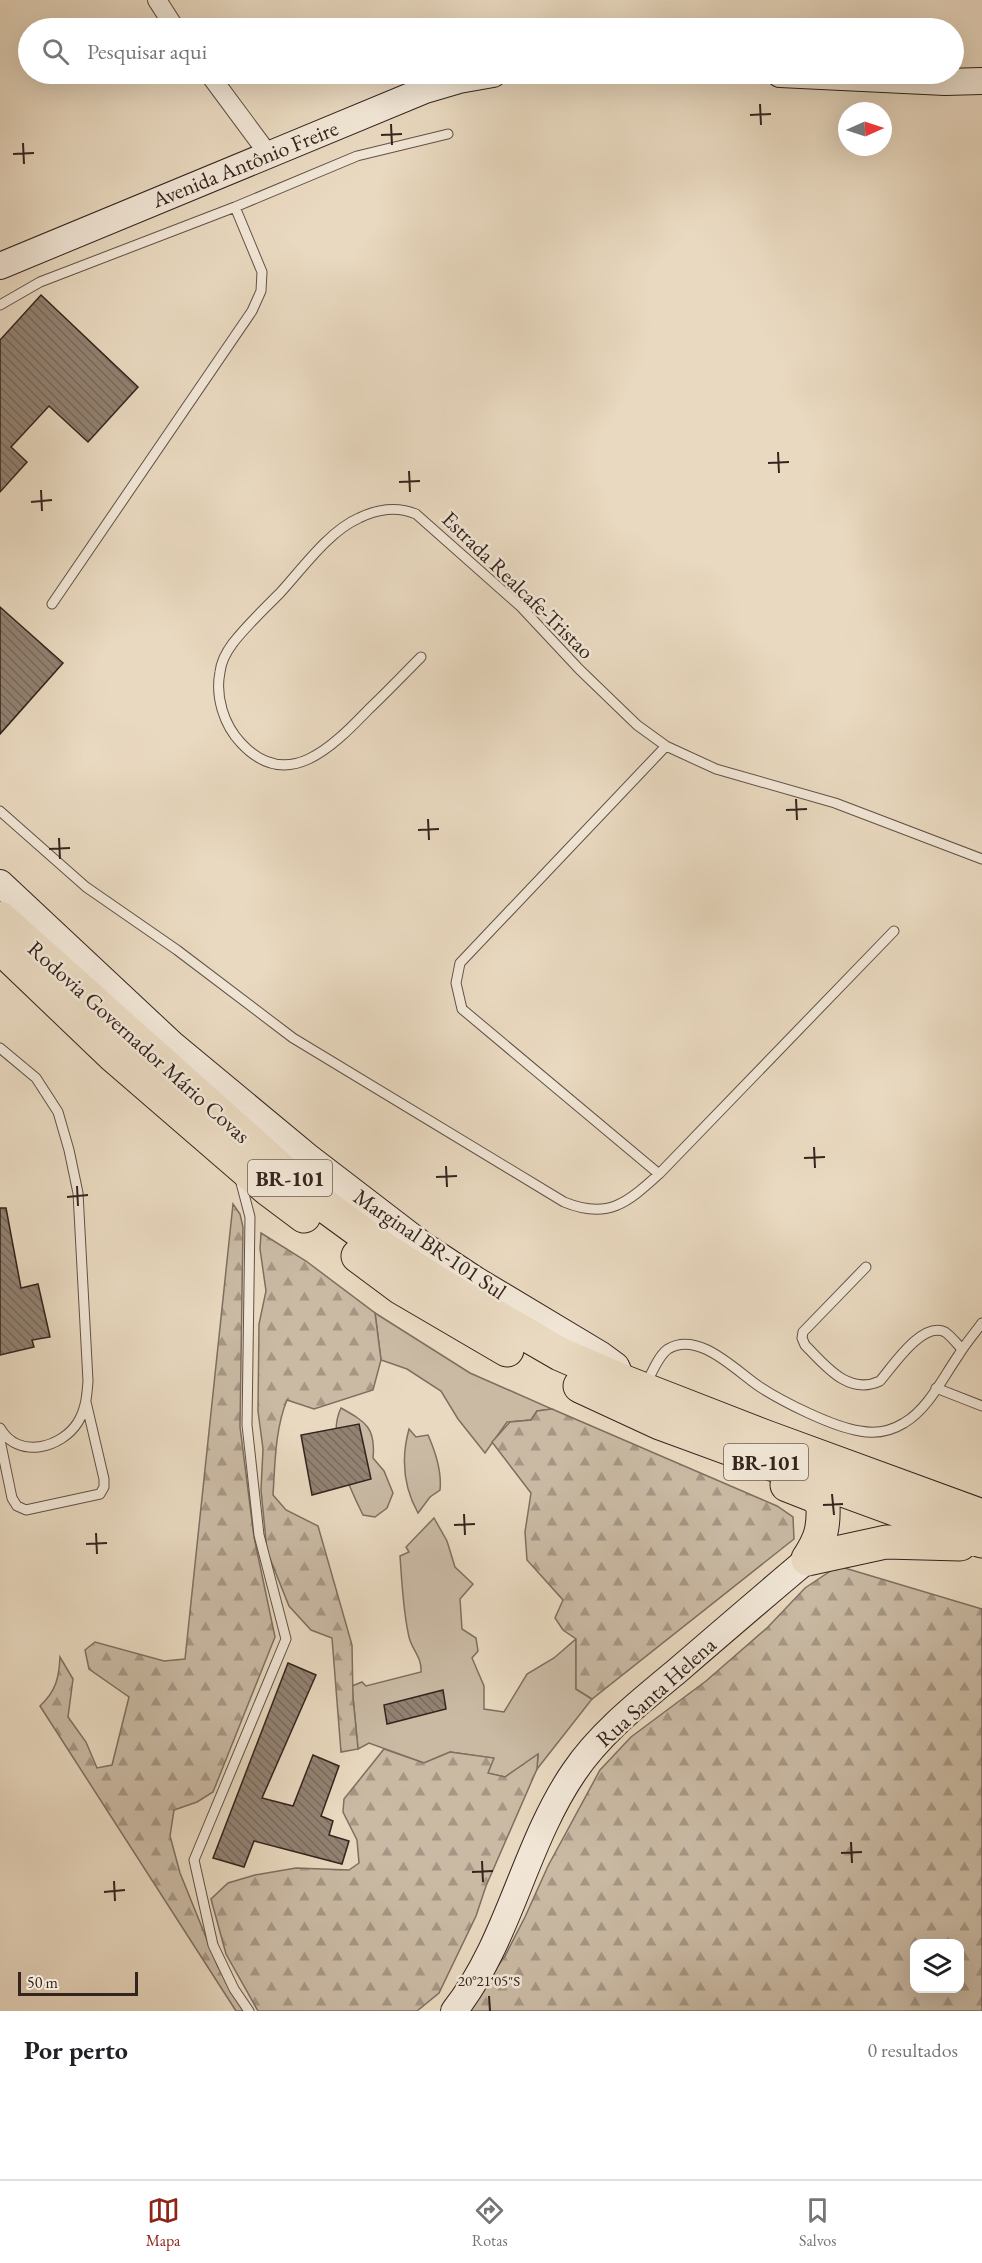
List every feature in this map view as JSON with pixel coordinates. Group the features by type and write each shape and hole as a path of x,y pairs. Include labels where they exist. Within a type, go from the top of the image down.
{"highway":[{"name":"Rodovia Governador Mário Covas","path":"0,918 306,1192 384,1249 483,1311 560,1354 633,1385 982,1516"},
{"name":"Rodovia Governador Mário Covas","path":"0,948 114,1056 268,1189 401,1288 483,1338 553,1374 660,1423 982,1541"},
{"path":"553,1374 670,1439 815,1496 823,1504 824,1519 820,1539 808,1559"},
{"path":"808,1559 893,1541 982,1546"}],"street":[{"path":"157,0 169,18"},
{"path":"964,81 982,81"},
{"path":"216,84 269,155"},
{"name":"Avenida Antônio Freire","path":"0,266 425,90 445,84"},
{"name":"Marginal BR-101 Sul","path":"0,883 172,1044 307,1156 423,1245 476,1280 602,1355 616,1366 633,1385"},
{"path":"0,964 55,1000"},
{"name":"Rua Santa Helena","path":"454,2011 465,1998 498,1934 547,1820 574,1772 619,1720 808,1559"}],"lane":[{"path":"0,305 40,282 235,207 357,156 448,134"},
{"path":"52,604 252,311 261,291 262,272 235,207"},
{"name":"Estrada Realcafe-Tristao","path":"421,657 341,738 320,754 298,764 281,766 264,762 249,752 236,738 221,711 220,672 232,644 335,534 358,518 384,509 402,509 416,514 521,608 637,725 666,746 716,769 835,803 982,859"},
{"path":"659,1174 462,1009 456,983 460,963 666,746"},
{"path":"0,811 86,887 177,950 293,1038 564,1202 581,1209 596,1211 614,1208 632,1198 659,1174 894,931"},
{"path":"0,1048 36,1078 58,1112 69,1150 78,1193 88,1381 86,1401 79,1421 56,1443 41,1447 26,1447 14,1442 0,1428"},
{"path":"234,1160 250,1217 247,1425 254,1491 259,1535 286,1639 194,1860 213,1945 234,1989 249,2011"},
{"path":"866,1267 803,1332 805,1345 837,1377 859,1385 880,1381 919,1336 931,1330 946,1333 962,1349"},
{"path":"633,1385 670,1348 685,1345 697,1346 717,1354 762,1389 820,1418 859,1431 891,1430 921,1410 982,1323"},
{"path":"936,1388 982,1406"},
{"path":"0,1440 12,1498 17,1506 26,1510 100,1494 104,1487 104,1479 86,1401"}],"green space":[{"path":"233,1204 240,1214 243,1227 240,1427 254,1537 275,1637 213,1792 197,1802 174,1810 170,1836 180,1873 218,1967 247,2011 236,2011 40,1706 56,1684 60,1657 73,1679 68,1717 86,1742 97,1768 112,1765 129,1697 89,1669 85,1650 95,1642 164,1661 185,1659"},
{"path":"261,1233 306,1261 375,1313 381,1360 373,1390 314,1409 287,1400 280,1423 275,1459 273,1495 286,1510 318,1526 352,1645 353,1698 358,1749 341,1752 332,1638 311,1630 289,1606 267,1551 261,1490 263,1449 258,1411 259,1324 266,1291 260,1249"},
{"path":"375,1313 470,1373 552,1409 537,1411 531,1420 507,1422 485,1453 458,1419 441,1391 407,1369 381,1360"},
{"path":"341,1408 368,1427 373,1440 373,1458 384,1471 393,1493 387,1508 375,1517 363,1515 341,1462 336,1433"},
{"path":"552,1409 777,1506 793,1517 794,1539 592,1699 576,1689 576,1639 563,1630 555,1618 563,1600 527,1560 525,1532 531,1493 492,1442 510,1422 531,1420 537,1411"},
{"path":"409,1429 416,1437 428,1435 436,1455 440,1476 440,1490 430,1497 418,1513 406,1482 404,1461"},
{"path":"434,1518 447,1541 455,1567 473,1584 460,1599 462,1629 476,1638 478,1651 472,1658 484,1686 484,1709 504,1712 527,1674 554,1658 576,1639 576,1689 592,1699 537,1769 538,1755 505,1777 487,1773 493,1758 450,1752 424,1763 369,1743 358,1749 352,1686 362,1682 366,1686 421,1672 420,1662 410,1642 407,1627 400,1556 409,1552 406,1547"},
{"path":"838,1566 982,1609 982,2011 465,2011 505,1956 548,1866 600,1770 631,1737 706,1681 768,1627 805,1588"},
{"path":"384,1749 424,1763 450,1752 494,1758 488,1773 505,1777 538,1754 537,1769 486,1886 476,1916 439,1993 417,2011 258,2011 226,1954 211,1899 228,1883 255,1875 296,1868 349,1870 359,1863 357,1840 343,1812 344,1799"}],"building":[{"path":"41,295 138,387 88,442 49,406 11,447 27,462 0,492 0,340"},
{"path":"0,607 63,663 0,734"},
{"path":"0,1208 6,1208 21,1288 38,1284 50,1337 32,1340 34,1347 0,1355"},
{"path":"359,1424 371,1479 312,1495 301,1435"},
{"path":"288,1663 316,1675 262,1798 293,1806 313,1755 339,1766 321,1816 333,1821 329,1835 349,1841 342,1864 254,1841 244,1867 213,1858"},
{"path":"443,1690 446,1709 387,1724 384,1705"}]}
